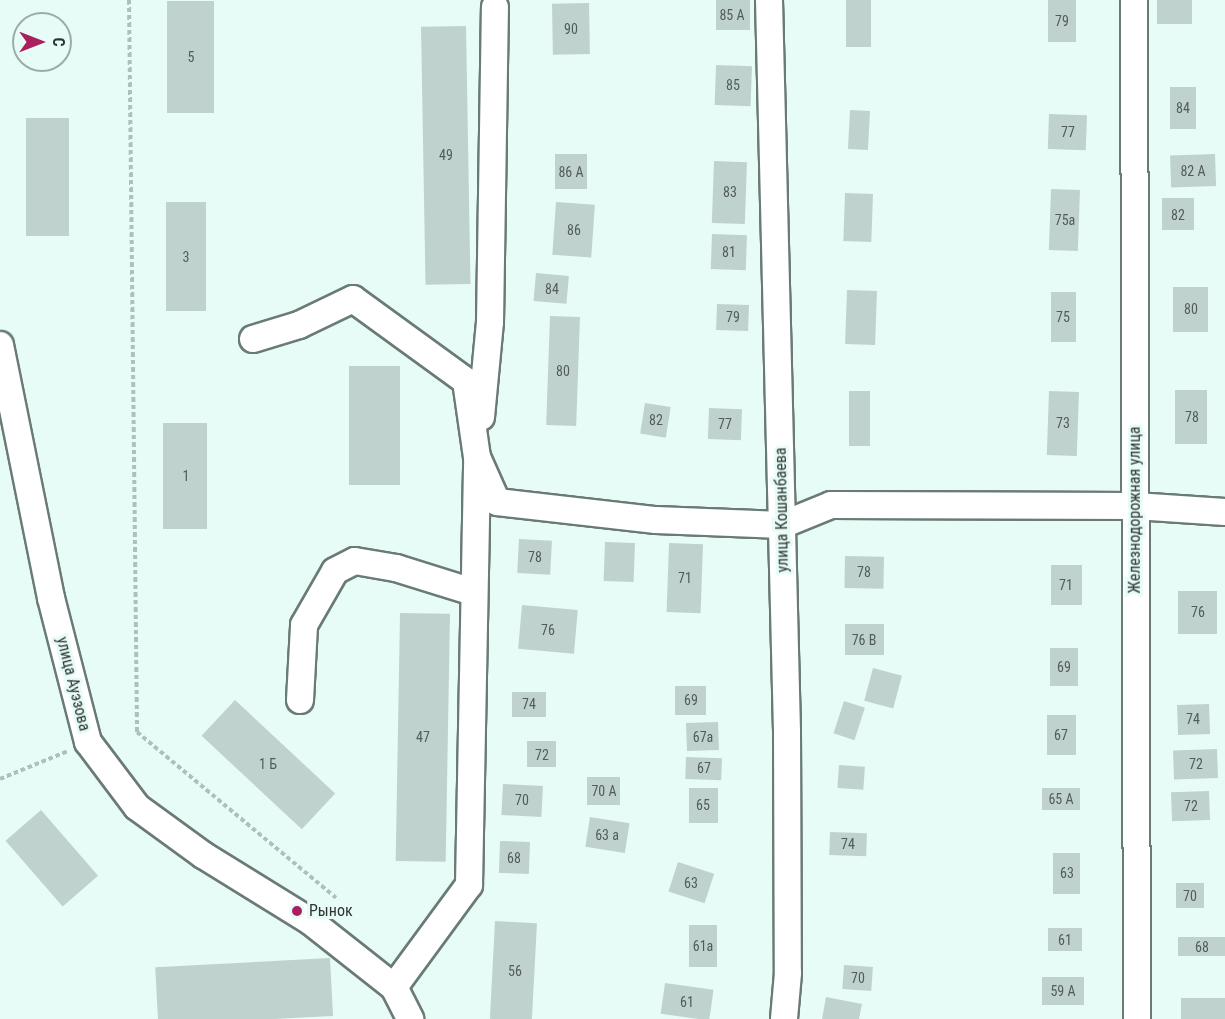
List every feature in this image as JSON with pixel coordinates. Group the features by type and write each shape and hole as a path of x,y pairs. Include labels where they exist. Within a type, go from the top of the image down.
{"street":[{"name":"улица Кошанбаева","path":"769,0 782,525 788,973 784,1019"},
{"name":"Железнодорожная улица","path":"1134,0 1137,1019"},
{"path":"410,1019 394,987 469,885 477,457 490,322 495,8"},
{"path":"254,339 299,325 353,299 466,381 477,457 497,502 656,520 782,525 831,505 1135,506 1225,512"},
{"name":"улица Ауэзова","path":"0,345 51,598 88,742 137,807 203,855 310,921 394,987"},
{"path":"300,700 304,625 335,571 355,561 396,568 473,592"}],"path":[{"path":"129,0 137,732 336,898"},
{"path":"0,779 88,742"}],"building":[{"path":"716,0 750,0 750,30 716,30"},
{"path":"846,0 871,0 871,47 846,47"},
{"path":"1048,0 1076,0 1076,42 1048,42"},
{"path":"1157,0 1192,0 1192,24 1157,24"},
{"path":"167,1 214,1 214,113 167,113"},
{"path":"589,3 590,54 553,55 552,4"},
{"path":"466,26 471,284 426,285 421,27"},
{"path":"716,65 752,66 751,106 715,105"},
{"path":"1170,87 1196,87 1196,129 1170,129"},
{"path":"850,110 870,111 868,150 848,149"},
{"path":"1049,114 1087,115 1086,150 1048,149"},
{"path":"26,118 69,118 69,236 26,236"},
{"path":"555,154 587,154 587,189 555,189"},
{"path":"1215,154 1216,186 1171,188 1170,156"},
{"path":"714,161 747,162 745,224 712,223"},
{"path":"1051,189 1080,190 1078,251 1049,250"},
{"path":"845,193 873,194 871,242 843,241"},
{"path":"1162,198 1194,198 1194,230 1162,230"},
{"path":"166,202 206,202 206,311 166,311"},
{"path":"556,202 595,205 591,258 552,255"},
{"path":"712,234 747,235 746,270 711,269"},
{"path":"536,273 569,276 566,304 534,301"},
{"path":"1173,287 1208,287 1208,332 1173,332"},
{"path":"847,290 877,291 875,345 845,344"},
{"path":"1051,292 1076,292 1076,342 1051,342"},
{"path":"717,304 749,305 748,331 716,330"},
{"path":"550,316 580,317 576,426 546,425"},
{"path":"349,366 400,366 400,485 349,485"},
{"path":"1175,390 1207,390 1207,444 1175,444"},
{"path":"849,391 870,391 870,446 849,446"},
{"path":"1049,391 1079,392 1077,456 1047,455"},
{"path":"645,403 671,407 666,438 640,434"},
{"path":"709,408 742,409 741,440 708,439"},
{"path":"163,423 207,423 207,529 163,529"},
{"path":"519,539 552,541 550,575 517,573"},
{"path":"605,542 635,543 634,582 604,581"},
{"path":"669,543 703,544 701,613 667,612"},
{"path":"845,556 884,557 883,589 844,588"},
{"path":"1051,565 1082,565 1082,605 1051,605"},
{"path":"1178,591 1217,591 1217,634 1178,634"},
{"path":"522,605 578,610 574,654 518,649"},
{"path":"400,613 450,614 446,862 396,861"},
{"path":"845,624 884,624 884,655 845,655"},
{"path":"1050,648 1078,648 1078,686 1050,686"},
{"path":"873,668 902,676 893,709 864,701"},
{"path":"675,686 706,686 706,715 675,715"},
{"path":"512,692 546,692 546,717 512,717"},
{"path":"235,700 335,793 302,829 202,736"},
{"path":"844,701 865,708 854,740 833,733"},
{"path":"1209,704 1210,734 1178,735 1177,705"},
{"path":"1047,715 1076,715 1076,755 1047,755"},
{"path":"718,722 719,750 687,751 686,723"},
{"path":"527,741 556,741 556,767 527,767"},
{"path":"1217,749 1218,778 1174,780 1173,751"},
{"path":"686,757 722,758 721,780 685,779"},
{"path":"839,765 865,767 863,790 837,788"},
{"path":"587,777 620,777 620,805 587,805"},
{"path":"503,784 543,786 541,817 501,815"},
{"path":"689,788 718,788 718,823 689,823"},
{"path":"1042,788 1080,788 1080,810 1042,810"},
{"path":"1209,791 1210,820 1172,821 1171,792"},
{"path":"41,810 98,876 63,906 6,841"},
{"path":"590,817 630,823 625,853 585,847"},
{"path":"830,832 867,833 866,856 829,855"},
{"path":"500,841 530,842 529,874 499,873"},
{"path":"1053,853 1080,853 1080,894 1053,894"},
{"path":"678,862 714,874 705,903 668,891"},
{"path":"1176,883 1204,883 1204,908 1176,908"},
{"path":"495,921 537,923 532,1019 490,1019"},
{"path":"689,925 717,925 717,967 689,967"},
{"path":"1048,928 1082,928 1082,951 1048,951"},
{"path":"1178,937 1225,937 1225,956 1178,956"},
{"path":"330,958 333,1016 274,1019 158,1019 155,967"},
{"path":"844,965 873,967 871,991 842,989"},
{"path":"1042,977 1084,977 1084,1005 1042,1005"},
{"path":"665,983 714,990 709,1019 661,1014"},
{"path":"826,997 862,1004 859,1019 822,1019"},
{"path":"1181,998 1225,998 1225,1019 1181,1019"}],"place":[{"name":"Рынок","path":"297,911"}]}
